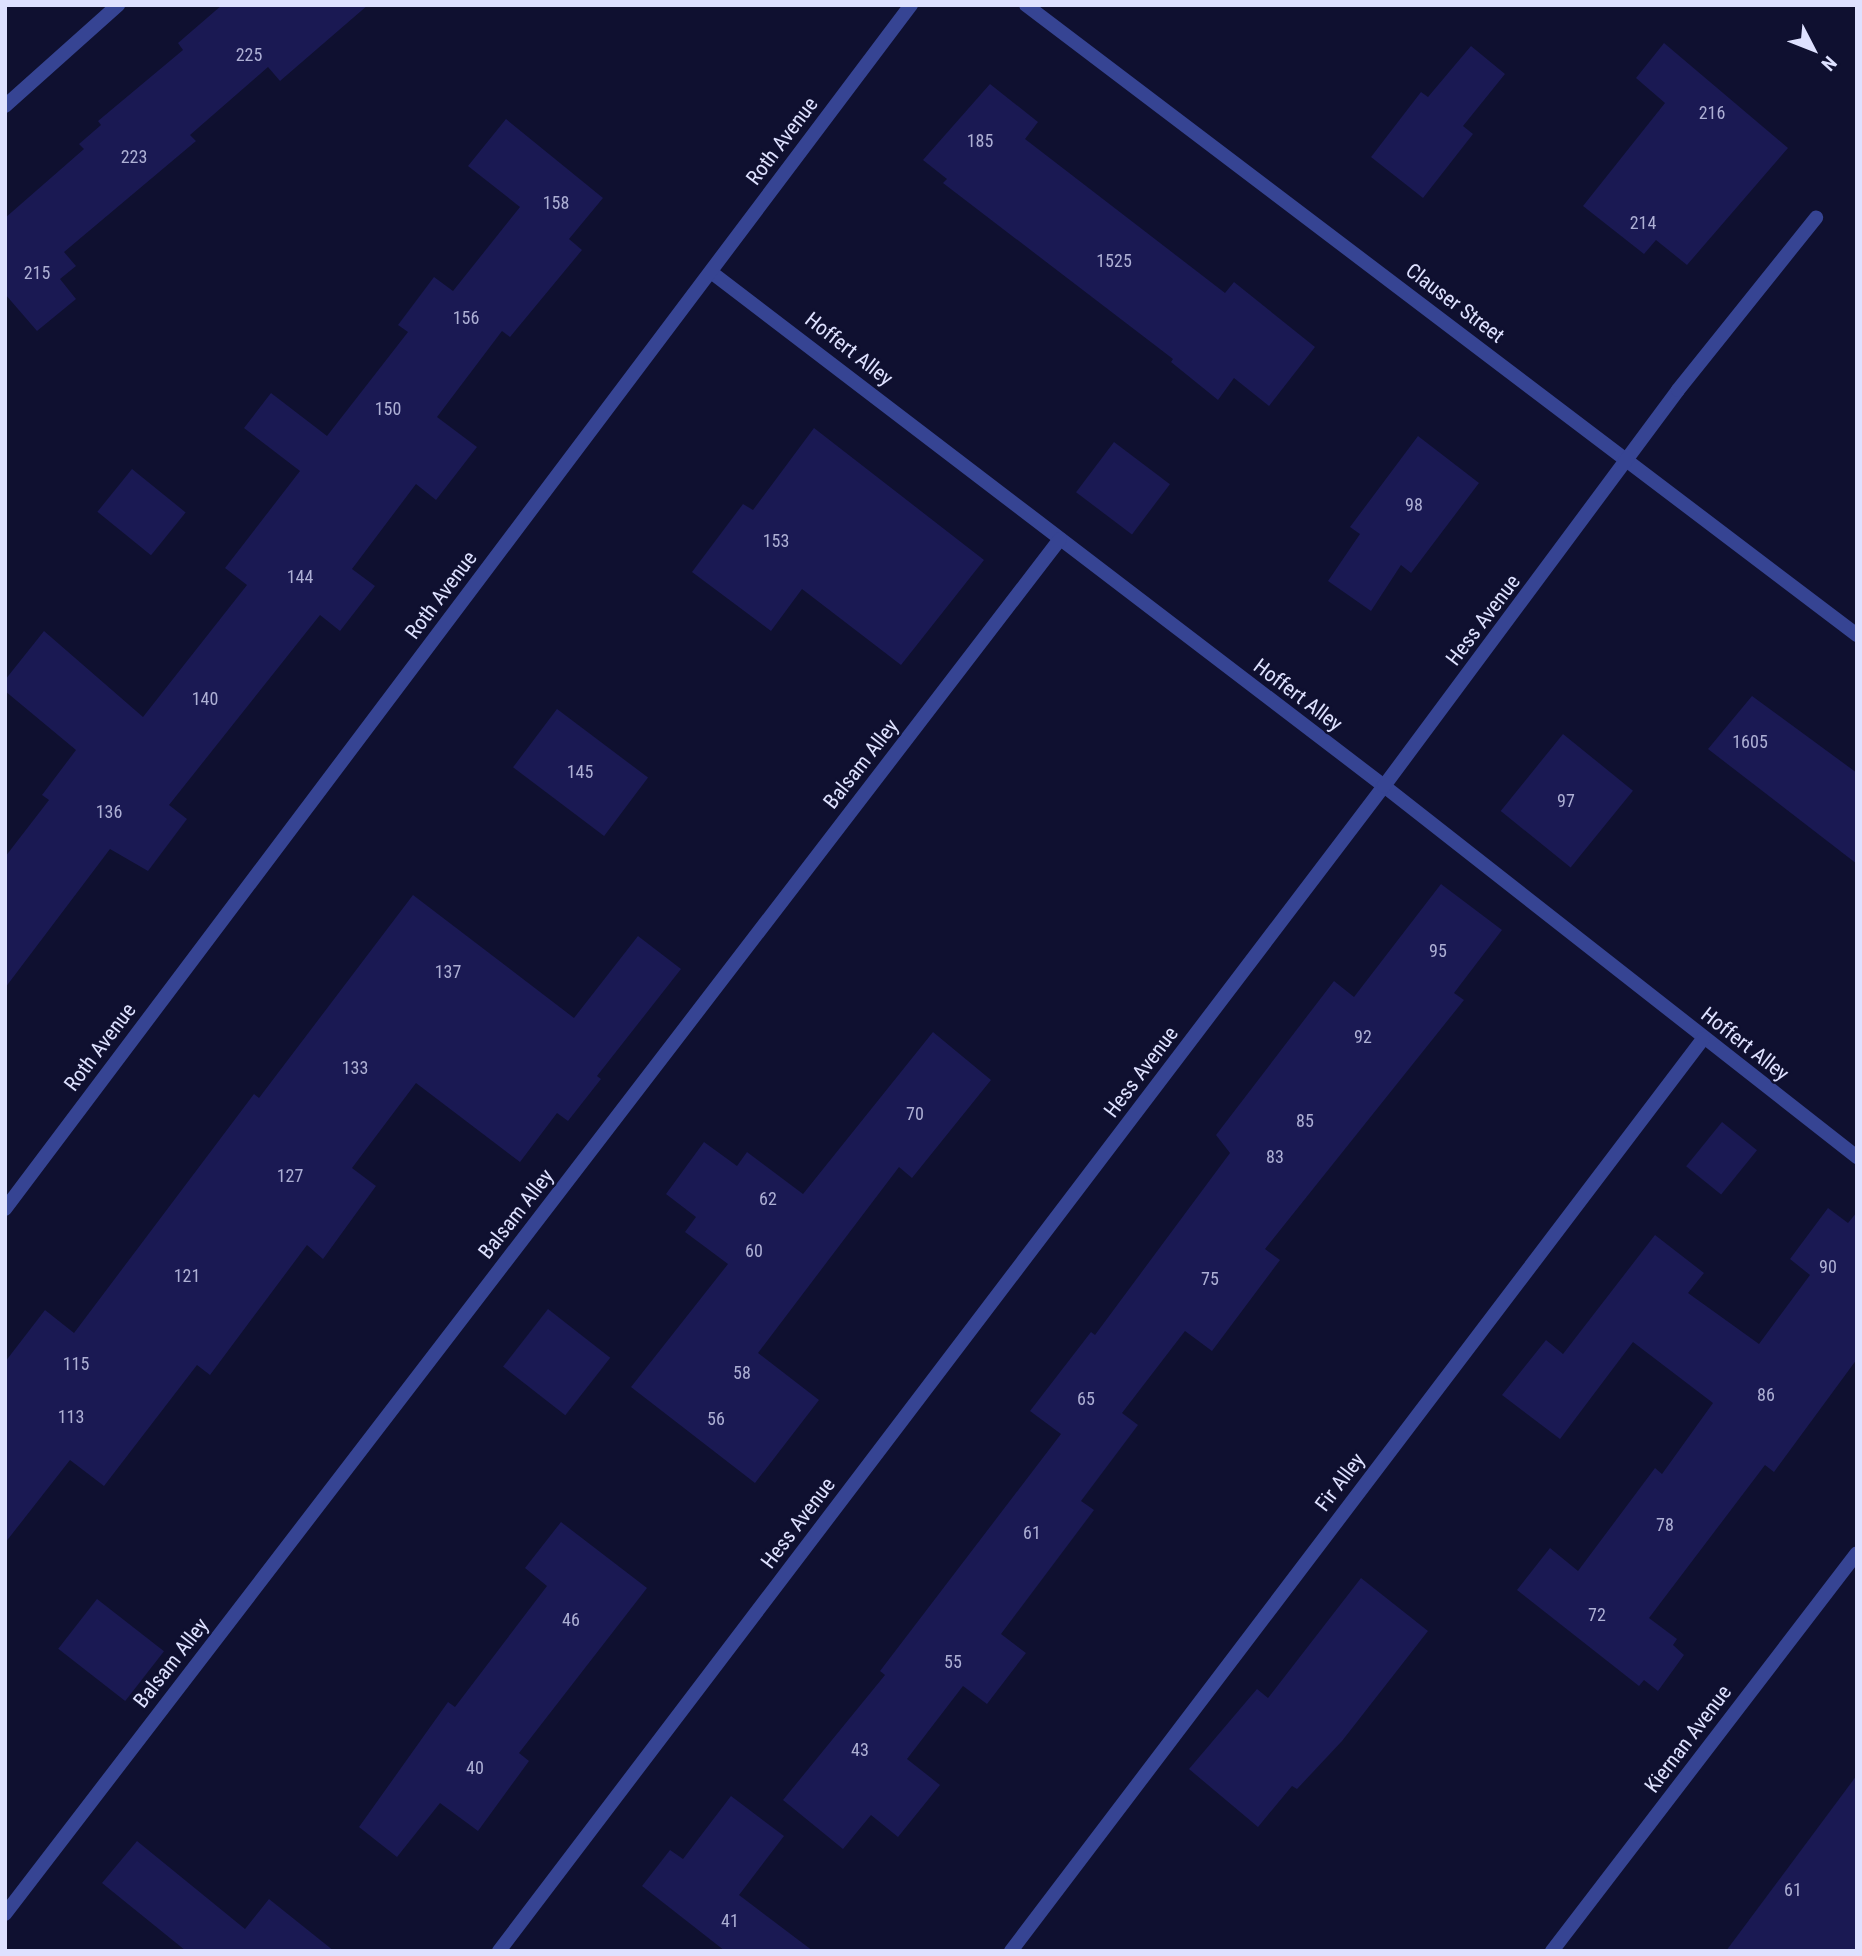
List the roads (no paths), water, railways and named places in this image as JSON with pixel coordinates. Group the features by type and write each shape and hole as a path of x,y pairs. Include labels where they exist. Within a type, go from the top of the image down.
{"street":[{"path":"5,106 118,5"},
{"name":"Roth Avenue","path":"5,1209 911,5"},
{"name":"Clauser Street","path":"1026,5 1857,635"},
{"name":"Hess Avenue","path":"499,1951 1384,786 1629,461 1678,390 1816,218"},
{"name":"Hoffert Alley","path":"711,272 1384,786 1703,1039 1857,1157"},
{"name":"Balsam Alley","path":"5,1913 1060,539"},
{"name":"Fir Alley","path":"1012,1951 1703,1039"},
{"name":"Kiernan Avenue","path":"1552,1951 1857,1553"}]}
